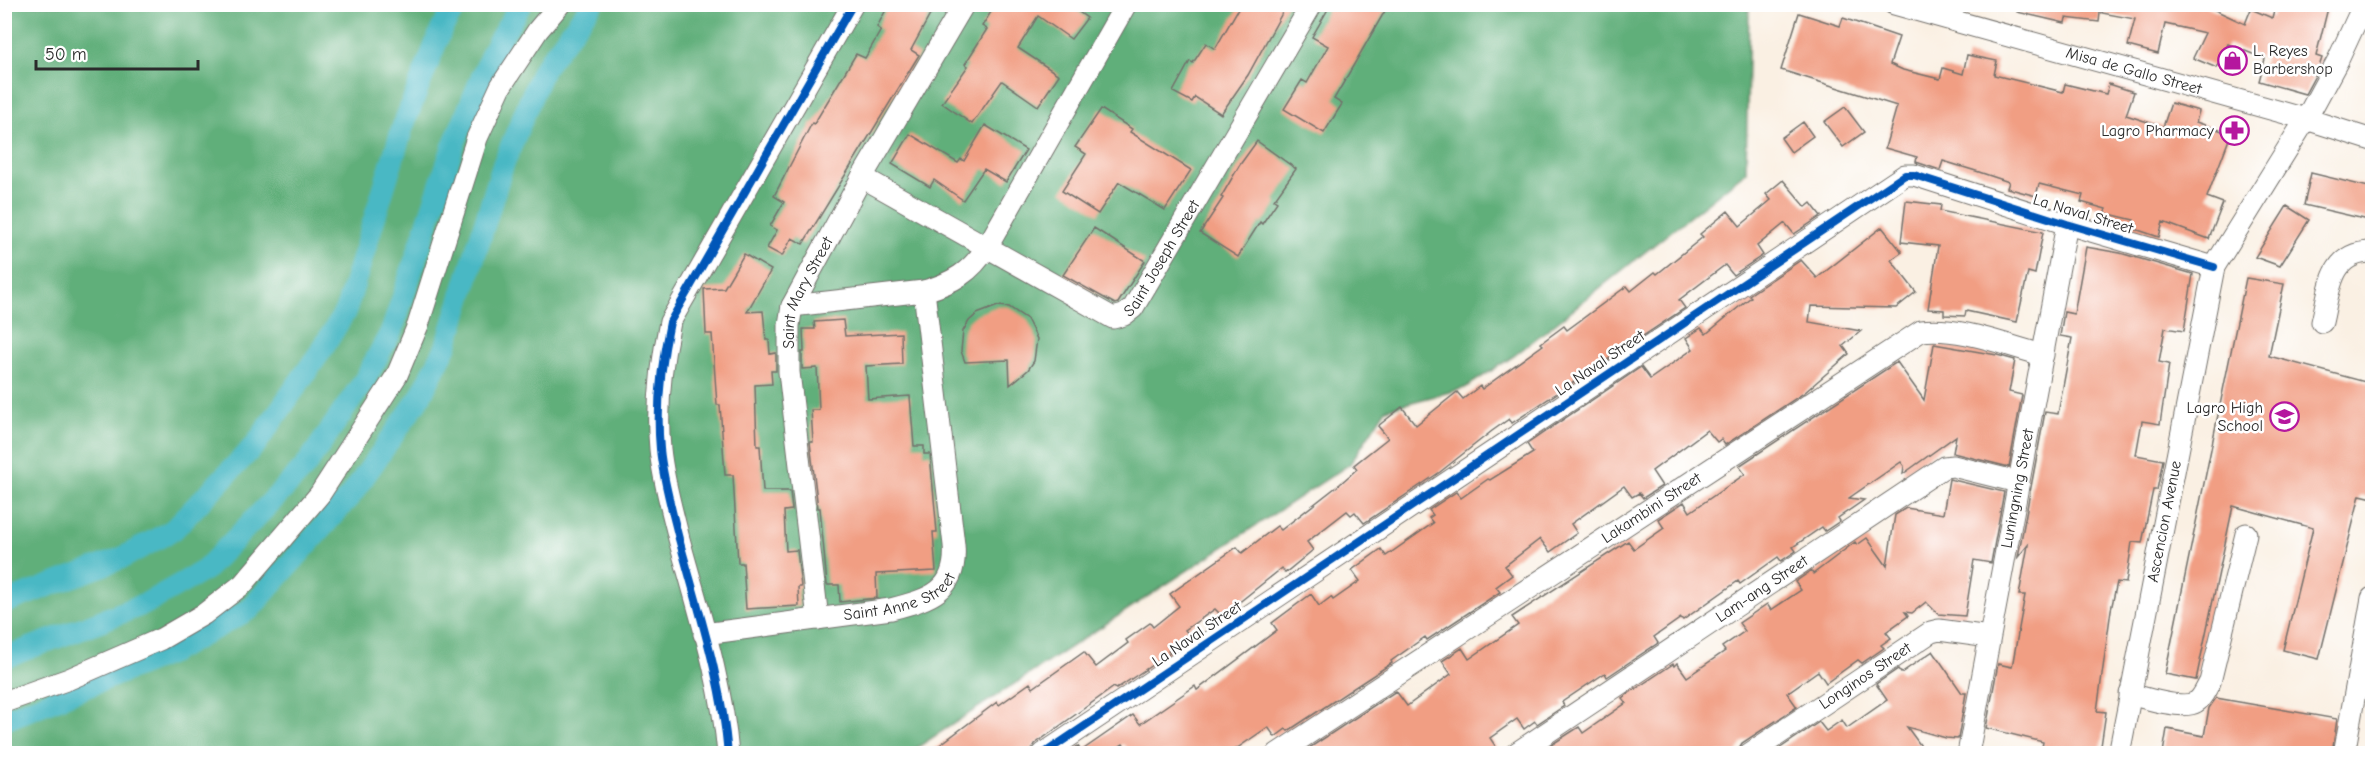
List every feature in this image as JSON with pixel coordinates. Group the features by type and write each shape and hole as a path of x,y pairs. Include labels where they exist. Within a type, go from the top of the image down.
{"street":[{"path":"4,702 69,679 161,639 204,614 243,584 320,494 397,375 418,325 477,138 501,86 538,30 560,4"},
{"path":"728,753 714,673 669,497 660,450 658,413 662,362 670,322 853,4"},
{"name":"Saint Mary Street","path":"818,619 789,372 788,336 792,306 862,177 964,4"},
{"path":"792,306 924,291 945,285 965,273 977,262 987,247 1126,4"},
{"name":"Saint Joseph Street","path":"862,177 1113,318 1124,315 1133,308 1312,4"},
{"name":"Misa de Gallo Street","path":"1893,4 2306,119 2373,140"},
{"name":"Ascencion Avenue","path":"2119,753 2214,267 2306,119 2338,60 2364,4"},
{"name":"La Naval Street","path":"1043,753 1905,176 1914,176 2214,267"},
{"name":"Luningning Street","path":"1968,753 2067,224"},
{"path":"2322,321 2336,268 2349,257 2360,252 2373,252"},
{"name":"Saint Anne Street","path":"704,634 891,609 918,602 937,591 950,578 955,562 954,545 924,291"},
{"name":"Lakambini Street","path":"1277,753 1921,331 1936,329 1953,331 2043,355"},
{"name":"Lam-ang Street","path":"1515,753 1944,467 1953,466 2018,482"},
{"path":"2130,694 2185,705 2196,702 2204,692 2210,682 2246,534"},
{"path":"2344,753 2373,597"},
{"name":"Longinos Street","path":"1749,753 1930,632 1939,630 1989,637"}],"green space":[{"path":"4,5 1749,5 1746,172 1514,356 1465,388 1386,409 1350,464 909,753 5,753"}],"building":[{"path":"889,4 936,4 911,50 919,55 803,244 792,238 782,256 767,248 777,230 770,226 784,202 774,196 812,123 814,124 856,54 865,58 881,30 877,27"},
{"path":"996,4 1068,4 1087,18 1071,39 1038,16 1018,48 1059,75 1038,106 1002,81 972,124 942,103 968,66 965,64 987,29 982,26"},
{"path":"1241,4 1287,4 1248,75 1221,114 1195,97 1192,102 1173,92 1190,61 1193,63 1206,43 1215,49"},
{"path":"1331,4 1389,4 1334,99 1342,104 1324,133 1284,109 1302,80 1307,83 1328,46 1312,37"},
{"path":"2017,4 2101,4 2099,22 2066,18 2065,23 2017,12"},
{"path":"2103,4 2202,4 2245,24 2251,9 2272,18 2279,4 2329,4 2316,56 2322,58 2305,94 2259,81 2265,59 2228,44 2217,68 2193,58 2205,33 2165,24 2158,54 2128,46 2135,19 2102,13"},
{"path":"1799,13 1840,26 1843,18 1899,37 1890,64 1903,70 1940,79 1943,68 1963,74 1967,55 1997,61 1994,75 2063,92 2065,84 2106,94 2109,84 2134,92 2126,115 2163,127 2171,103 2199,111 2196,122 2231,134 2207,197 2223,203 2209,239 2163,222 2159,237 2132,228 2134,220 2105,213 2106,209 2081,202 2083,195 2039,184 2036,196 2007,188 2009,182 1976,171 1943,161 1940,170 1916,162 1917,157 1885,148 1897,106 1781,70"},
{"path":"1845,107 1864,132 1843,147 1824,122"},
{"path":"1101,109 1132,129 1130,132 1191,170 1165,210 1119,182 1098,214 1062,191 1086,154 1075,147"},
{"path":"1803,122 1813,136 1791,152 1781,138"},
{"path":"985,125 1026,150 1006,182 984,169 963,200 934,180 930,187 892,164 910,134 958,163 961,159 964,161"},
{"path":"1257,141 1296,169 1274,200 1277,202 1262,224 1260,222 1238,257 1200,233 1223,198 1221,197 1239,166"},
{"path":"2311,173 2373,188 2373,221 2304,205"},
{"path":"1783,180 1806,207 1811,203 1821,216 1794,234 1785,223 1757,246 1763,255 1733,275 1725,265 1679,300 1685,308 1512,423 1509,419 1440,472 1364,523 1355,512 1351,515 1347,511 1307,542 1313,550 1285,573 1282,568 1222,616 1215,609 1185,630 1189,635 1168,651 1170,653 1116,689 1114,687 1035,744 1030,753 929,753 997,702 999,705 1030,683 1033,688 1084,652 1096,667 1128,643 1126,640 1150,623 1153,627 1179,606 1170,594 1237,547 1242,553 1277,526 1281,530 1357,469 1354,465 1388,438 1378,426 1402,407 1416,425 1457,392 1463,399 1480,386 1482,389 1543,345 1541,343 1564,326 1567,330 1627,286 1631,291 1655,272 1657,274 1703,237 1700,234 1728,211 1740,226 1771,200 1766,194"},
{"path":"1906,201 1941,205 1940,211 2043,232 2035,274 2028,272 2017,322 1966,311 1965,316 1944,315 1944,310 1928,309 1938,246 1901,242"},
{"path":"2287,206 2309,220 2280,266 2255,257"},
{"path":"1882,227 1902,252 1891,260 1916,292 1896,308 1811,306 1809,322 1861,331 1843,346 1849,354 1804,393 1725,445 1721,439 1717,442 1707,430 1652,471 1662,486 1643,498 1639,493 1632,497 1624,486 1571,524 1577,533 1550,552 1540,539 1505,566 1512,575 1496,587 1500,592 1427,640 1425,637 1391,661 1392,663 1288,731 1286,729 1275,737 1268,727 1230,753 1130,753 1123,744 1109,753 1067,753 1078,746 1081,751 1133,715 1140,724 1195,686 1197,690 1277,630 1272,623 1311,594 1319,606 1331,597 1333,600 1360,581 1352,570 1381,549 1386,556 1433,523 1429,518 1433,515 1429,510 1456,492 1461,498 1488,479 1490,480 1533,453 1527,444 1641,367 1650,379 1693,349 1686,338 1701,328 1706,334 1751,297 1749,295 1801,260 1817,278"},
{"path":"1094,228 1145,261 1118,303 1115,304 1063,275"},
{"path":"2086,247 2120,253 2193,274 2184,331 2165,328 2159,362 2169,364 2160,424 2142,421 2136,455 2163,460 2157,490 2153,490 2142,543 2132,542 2126,583 2117,582 2097,711 2106,712 2100,753 2041,753 2043,742 1986,728 1998,664 2012,667 2025,595 2019,595 2028,545 2018,557 2045,412 2058,414 2072,338 2060,336 2064,312 2074,314"},
{"path":"744,254 771,270 747,312 763,311 770,354 776,353 776,371 771,371 772,384 755,385 757,446 760,446 763,491 790,491 792,510 784,511 786,551 797,550 801,587 798,587 799,606 746,609 743,563 738,563 733,475 725,475 712,334 706,334 704,289 724,288"},
{"path":"2246,278 2284,284 2269,356 2373,384 2373,498 2360,495 2319,659 2283,650 2313,528 2233,506 2196,680 2165,674"},
{"path":"998,306 1009,307 1027,319 1037,339 1034,361 1028,370 1010,385 1009,360 965,362 961,351 963,331 969,321 977,314"},
{"path":"843,320 845,336 901,333 902,364 866,366 868,399 910,396 914,446 924,446 924,454 930,454 937,532 933,532 936,571 876,574 877,598 840,602 839,585 827,585 820,508 818,508 810,442 813,442 811,410 819,410 817,368 802,369 802,352 804,352 803,329 815,329 814,322"},
{"path":"1934,344 2015,360 2009,392 2022,395 2009,467 1953,453 1956,436 1903,474 1904,466 1901,462 1849,498 1864,500 1838,518 1840,521 1825,531 1822,527 1793,547 1796,551 1781,561 1778,557 1740,584 1738,581 1683,620 1681,618 1654,637 1658,643 1607,677 1605,673 1562,702 1564,706 1537,724 1535,721 1524,729 1517,719 1490,738 1496,747 1487,753 1303,752 1396,691 1407,706 1451,674 1442,661 1462,648 1469,659 1518,625 1512,617 1628,541 1634,549 1664,528 1658,519 1684,502 1690,512 1745,474 1739,466 1897,362 1924,400"},
{"path":"1949,479 2004,492 1991,563 1974,560 1965,616 1938,614 1926,602 1912,613 1905,612 1908,616 1886,632 1891,638 1881,645 1884,648 1862,663 1858,660 1826,683 1818,671 1787,693 1797,707 1742,743 1736,753 1557,753 1551,745 1579,727 1583,733 1626,703 1622,698 1673,664 1674,666 1677,663 1687,677 1725,651 1722,647 1745,631 1739,623 1767,604 1771,610 1801,590 1795,582 1811,571 1813,574 1855,542 1857,545 1867,538 1887,566 1895,515 1906,508 1943,514"},
{"path":"1933,651 1962,693 1966,693 1958,739 1907,727 1926,753 1773,753 1819,722 1826,731 1842,720 1847,728 1887,700 1876,684 1898,669 1901,673"},
{"path":"2216,698 2337,719 2332,753 2163,753 2167,729 2204,736 2209,708"}],"waterway":[{"path":"4,603 122,558 173,530 256,444 323,348 346,310 403,126 442,28 457,4"},
{"path":"4,658 147,603 205,570 305,467 364,381 392,330 453,146 493,50 521,4"},
{"path":"4,720 173,652 250,609 352,494 420,397 446,347 503,165 543,69 592,4"}],"cycle path":[{"path":"728,754 715,672 679,539 661,461 659,417 664,354 670,322 853,4"},
{"path":"1043,754 1905,175 1914,175 2067,224 2214,267"}],"place":[{"name":"L. Reyes Barbershop","path":"2232,60"},
{"name":"Lagro Pharmacy","path":"2235,131"},
{"name":"Lagro High School","path":"2284,417"}]}
